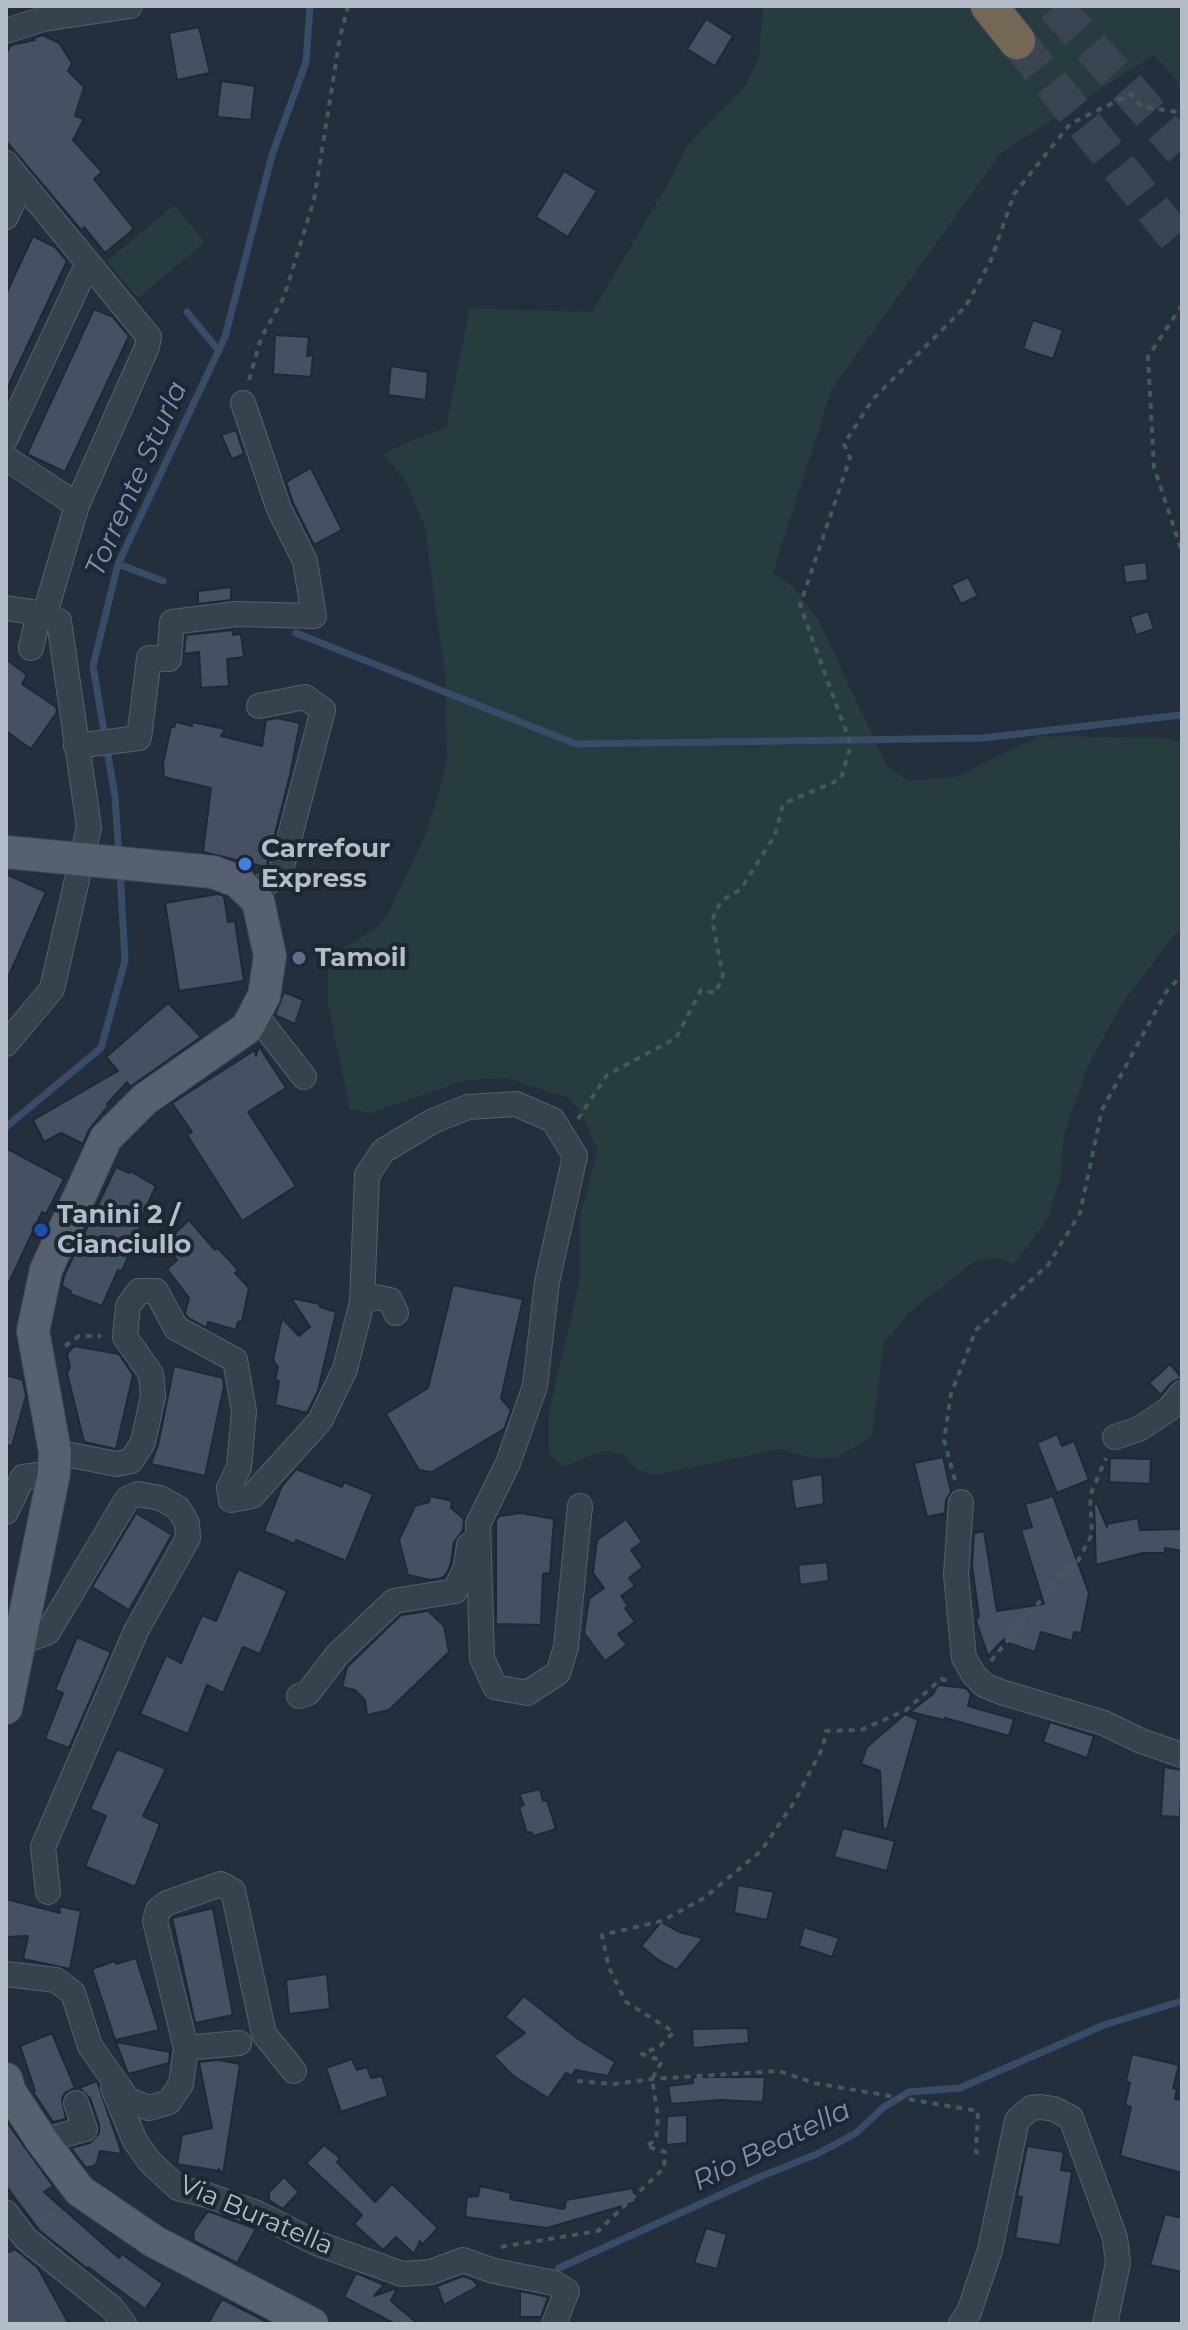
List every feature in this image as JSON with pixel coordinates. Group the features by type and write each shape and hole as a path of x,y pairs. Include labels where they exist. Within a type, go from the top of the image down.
{"highway":[{"path":"989,6 1017,41"}],"main road":[{"path":"6,852 213,872 237,881 258,901 270,956 264,996 247,1028 145,1099 106,1138 46,1270 33,1331 55,1462 6,1708"},
{"path":"6,2079 10,2092 42,2141 80,2191 155,2242 312,2324"}],"street":[{"path":"6,31 43,19 130,6"},
{"path":"6,163 149,337 77,505 47,607 39,613 31,648"},
{"path":"6,217 22,182"},
{"path":"6,438 88,263"},
{"path":"76,746 139,738 149,658 169,659 172,622 236,614 314,616 305,561 279,509 243,403"},
{"path":"6,458 77,505"},
{"path":"6,608 39,613 59,621 89,827 52,989 6,1044"},
{"path":"251,895 280,874 323,710 305,697 259,706"},
{"path":"255,1014 304,1077"},
{"path":"6,1512 23,1477 55,1462 117,1464 131,1461 143,1442 153,1396 151,1374 125,1337 128,1306 139,1291 156,1291 176,1328 235,1360 244,1411 239,1467 229,1488 231,1500 252,1496 320,1421 345,1369 362,1302 367,1175 383,1151 433,1121 468,1107 516,1104 553,1120 575,1156 547,1282 535,1386 508,1463 478,1524 482,1658 495,1687 527,1693 558,1673 566,1647 580,1506"},
{"path":"362,1302 375,1297 390,1300 396,1313"},
{"path":"1115,1437 1139,1429 1169,1409 1182,1393"},
{"path":"299,1696 308,1693 337,1655 394,1601 455,1591 466,1567 473,1505 508,1463"},
{"path":"19,1643 48,1632 127,1499 138,1494 160,1498 178,1508 187,1523 188,1538 136,1631 43,1847 48,1892"},
{"path":"961,1502 956,1575 964,1658 984,1685 1104,1723 1141,1741 1182,1755"},
{"name":"Via Buratella","path":"6,1974 56,1980 73,1993 90,2046 128,2100 149,2108 169,2102 181,2084 186,2048 155,1921 158,1910 167,1903 221,1884 233,1891 264,2034 294,2071"},
{"path":"186,2048 239,2043"},
{"name":"Via Buratella","path":"106,2072 135,2141 150,2162 178,2188 257,2213 316,2243 402,2274 431,2272 463,2260 494,2271 554,2283 567,2291 554,2324"},
{"path":"42,2141 85,2129 76,2103"},
{"path":"965,2318 990,2250 1017,2120 1031,2108 1041,2107 1054,2109 1071,2118 1115,2238 1118,2263 1102,2323"},
{"path":"6,2213 26,2239 112,2308 124,2324"}],"path":[{"path":"243,403 261,338 284,297 314,200 340,37 348,6"},
{"path":"560,1131 576,1124 607,1075 676,1038 701,990 715,993 723,976 712,920 721,901 741,889 775,835 783,804 841,779 851,745 800,605 850,458 844,444 873,399 966,306 991,260 1014,194 1070,124 1131,94 1141,106 1182,113"},
{"path":"1182,305 1148,357 1154,467 1182,552"},
{"path":"961,1502 944,1440 951,1394 976,1330 1048,1265 1080,1213 1102,1110 1166,992 1182,975"},
{"path":"39,1362 79,1336 125,1337"},
{"path":"964,1658 988,1666 1063,1573 1077,1563 1092,1534 1090,1496 1115,1437"},
{"path":"489,2248 598,2231 664,2168 665,2152 646,2146 656,2140 658,2117 652,2079 662,2061 642,2054 660,2046 674,2032 626,2002 609,1968 602,1935 662,1921 704,1898 761,1851 795,1801 823,1747 826,1731 861,1730 906,1710 941,1679 984,1685"},
{"path":"577,2081 612,2084 779,2071 814,2083 978,2111 976,2152 985,2153 983,2168"},
{"path":"26,2239 80,2191"}],"green space":[{"path":"763,6 1182,6 1182,86 1154,55 1001,153 832,389 773,572 794,588 818,619 887,766 907,781 956,777 1040,736 1164,738 1182,743 1182,813 1178,831 1182,860 1182,925 1121,1005 1088,1066 1064,1135 1060,1179 1048,1218 1014,1264 996,1258 975,1261 911,1311 884,1343 872,1436 838,1457 817,1459 780,1449 655,1475 637,1469 624,1455 602,1451 563,1467 549,1455 549,1412 580,1279 580,1216 598,1151 582,1115 569,1098 506,1078 466,1080 370,1113 350,1109 328,1005 328,967 340,951 379,926 391,908 427,831 447,764 445,675 425,528 407,483 383,453 446,427 470,308 592,312 687,146 746,85 759,56"},
{"path":"174,205 205,242 138,298 107,261"}],"building":[{"path":"706,19 733,36 715,66 687,49"},
{"path":"199,27 210,73 177,80 169,33"},
{"path":"43,35 59,43 72,63 68,71 84,87 75,116 84,119 73,140 102,172 94,179 134,229 105,253 84,227 82,231 6,141 6,54 11,45"},
{"path":"221,81 255,86 251,120 217,117"},
{"path":"564,171 597,191 568,237 536,217"},
{"path":"33,236 55,247 67,261 6,391 6,294"},
{"path":"94,309 113,317 129,336 65,472 27,454"},
{"path":"1033,320 1063,330 1053,359 1023,349"},
{"path":"275,335 309,337 307,356 313,355 311,377 273,374"},
{"path":"391,366 428,372 426,400 388,395"},
{"path":"236,430 244,454 232,459 221,435"},
{"path":"311,468 342,530 314,545 286,482"},
{"path":"1146,562 1148,580 1125,583 1123,565"},
{"path":"968,577 978,596 961,604 951,585"},
{"path":"231,587 231,600 198,604 198,591"},
{"path":"1148,611 1154,629 1136,635 1130,617"},
{"path":"233,630 233,635 241,634 244,657 227,659 229,686 201,688 199,652 184,654 186,635"},
{"path":"6,659 27,675 22,684 56,707 57,712 31,749 6,731"},
{"path":"277,718 300,723 267,865 203,852 211,788 164,777 163,764 171,727 176,722 192,726 192,722 225,729 221,736 262,746 266,720"},
{"path":"6,874 46,892 6,982"},
{"path":"218,894 224,896 228,922 235,921 244,981 179,991 165,903"},
{"path":"284,992 303,1000 295,1024 275,1015"},
{"path":"168,1003 201,1037 130,1087 127,1082 107,1104 83,1144 61,1133 44,1142 33,1120 118,1071 106,1057"},
{"path":"259,1046 286,1088 248,1112 296,1186 242,1221 187,1135 192,1132 172,1103 255,1050 256,1056"},
{"path":"6,1148 64,1179 46,1214 42,1212 6,1289"},
{"path":"116,1167 156,1186 122,1271 118,1270 102,1306 70,1294 71,1291 62,1286"},
{"path":"189,1220 215,1250 218,1248 238,1270 235,1273 249,1288 242,1321 238,1322 236,1330 208,1322 205,1327 185,1313 189,1298 167,1269 177,1260 171,1252 180,1244 173,1235"},
{"path":"453,1285 523,1299 501,1398 511,1410 504,1429 432,1472 419,1470 386,1414 428,1388"},
{"path":"291,1298 320,1304 320,1307 336,1312 318,1391 307,1413 275,1405 279,1381 275,1380 278,1367 273,1360 282,1318 299,1336 310,1327"},
{"path":"74,1346 119,1354 133,1375 116,1449 84,1442 67,1373 70,1367 67,1354"},
{"path":"1170,1364 1182,1378 1171,1383 1161,1395 1149,1383"},
{"path":"174,1366 223,1378 224,1386 205,1476 151,1464 158,1445"},
{"path":"6,1375 23,1380 26,1396 12,1446 6,1445"},
{"path":"1057,1434 1062,1446 1074,1441 1089,1480 1057,1493 1037,1443"},
{"path":"943,1457 951,1492 946,1500 945,1513 927,1517 914,1463"},
{"path":"1110,1458 1151,1459 1150,1484 1109,1482"},
{"path":"296,1469 342,1487 344,1482 373,1494 346,1561 296,1540 295,1544 264,1531 282,1486"},
{"path":"822,1474 824,1504 795,1509 791,1480"},
{"path":"430,1496 452,1501 451,1508 464,1519 463,1531 454,1542 447,1573 442,1578 430,1580 408,1575 399,1540 415,1506 429,1502"},
{"path":"1053,1496 1089,1593 1081,1633 1074,1632 1072,1641 1041,1632 1035,1652 1004,1639 988,1656 976,1621 979,1616 972,1566 974,1533 984,1531 997,1611 1044,1604 1021,1530 1032,1527 1025,1504"},
{"path":"1097,1503 1107,1527 1107,1524 1138,1518 1140,1530 1182,1529 1182,1551 1165,1548 1165,1553 1143,1553 1096,1565 1094,1504"},
{"path":"136,1513 172,1535 129,1610 92,1587"},
{"path":"521,1513 554,1519 550,1573 543,1574 541,1625 496,1624 496,1521 499,1516"},
{"path":"626,1519 642,1542 631,1550 643,1567 629,1578 635,1586 621,1596 635,1622 618,1634 627,1645 605,1661 584,1633 589,1599 604,1588 593,1573 597,1540"},
{"path":"827,1562 829,1581 800,1585 798,1565"},
{"path":"238,1569 287,1591 260,1654 243,1647 223,1693 207,1685 188,1734 140,1714 166,1655 181,1663 202,1615 216,1621"},
{"path":"428,1611 444,1626 449,1652 389,1710 367,1715 365,1700 355,1690 342,1687 347,1667 401,1615"},
{"path":"77,1637 111,1652 69,1748 45,1739 63,1693 55,1690"},
{"path":"938,1685 966,1688 971,1694 968,1706 1014,1719 1009,1736 945,1718 910,1712 933,1694"},
{"path":"905,1714 918,1720 887,1829 883,1829 880,1771 861,1764 867,1747"},
{"path":"1050,1722 1094,1736 1087,1758 1043,1742"},
{"path":"117,1749 166,1769 143,1816 160,1824 135,1887 85,1866 106,1816 90,1809"},
{"path":"1164,1767 1182,1770 1180,1817 1161,1816"},
{"path":"540,1789 543,1801 547,1800 556,1829 534,1836 531,1832 527,1833 519,1807 524,1805 519,1794"},
{"path":"843,1828 895,1841 887,1871 834,1857"},
{"path":"738,1885 774,1892 767,1920 734,1913"},
{"path":"6,1899 60,1913 59,1906 81,1911 70,1969 23,1959 28,1936 6,1937"},
{"path":"213,1908 233,2015 195,2023 172,1918"},
{"path":"661,1922 679,1932 703,1938 677,1970 641,1946"},
{"path":"804,1927 839,1938 832,1957 799,1946"},
{"path":"136,1958 159,2030 115,2040 92,1969"},
{"path":"327,1974 330,2009 289,2014 286,1980"},
{"path":"524,1996 578,2039 615,2062 608,2076 575,2070 572,2076 566,2073 548,2098 512,2075 494,2056 525,2033 505,2017"},
{"path":"748,2028 749,2043 693,2048 692,2029"},
{"path":"52,2033 75,2088 65,2093 62,2099 66,2119 53,2122 33,2092 20,2046"},
{"path":"116,2042 170,2052 169,2063 128,2074"},
{"path":"1132,2054 1179,2065 1173,2088 1177,2089 1175,2099 1182,2100 1182,2173 1120,2156 1131,2107 1125,2105"},
{"path":"352,2059 357,2070 367,2067 371,2078 382,2076 388,2096 341,2112 326,2068"},
{"path":"219,2060 240,2064 223,2174 219,2169 177,2164 182,2135 212,2128 199,2062"},
{"path":"693,2077 765,2077 763,2102 720,2100 671,2104 668,2086 693,2083"},
{"path":"97,2081 122,2154 100,2151 96,2165 86,2168 71,2148 90,2143 99,2133 90,2098 79,2088"},
{"path":"687,2115 687,2143 666,2145 667,2116"},
{"path":"6,2121 53,2186 44,2192 119,2258 122,2254 163,2284 145,2309 40,2231 6,2186"},
{"path":"324,2145 340,2158 337,2162 375,2202 392,2184 438,2228 422,2245 420,2241 414,2254 396,2237 383,2250 354,2224 362,2215 306,2163"},
{"path":"1027,2146 1064,2152 1061,2170 1072,2172 1060,2245 1015,2238 1022,2197 1017,2196"},
{"path":"284,2177 299,2192 283,2209 269,2200 269,2192"},
{"path":"480,2186 511,2193 510,2199 564,2209 566,2200 633,2188 636,2202 547,2228 465,2217 467,2197 478,2196"},
{"path":"208,2211 256,2229 237,2263 194,2241 193,2232"},
{"path":"1165,2214 1182,2218 1182,2272 1150,2265"},
{"path":"706,2228 727,2234 717,2269 694,2263"},
{"path":"15,2249 38,2268 69,2324 6,2324 6,2253"},
{"path":"356,2273 384,2285 374,2296 397,2288 391,2301 418,2324 395,2324 344,2297"},
{"path":"463,2276 478,2286 444,2305 437,2286"},
{"path":"520,2291 548,2297 541,2317 520,2317"},
{"path":"222,2299 271,2324 208,2324"}],"waterway":[{"name":"Torrente Sturla","path":"119,855 115,797 93,666 118,564 225,337 272,155 306,62 310,6"},
{"path":"187,312 219,351"},
{"path":"118,564 163,581"},
{"path":"296,633 576,744 983,738 1181,715"},
{"name":"Torrente Sturla","path":"6,1127 101,1048 125,961 120,871"},
{"name":"Rio Beatella","path":"559,2268 817,2154 856,2133 884,2107 909,2092 960,2088 1104,2025 1182,2001"}],"tunnel":[{"path":"1055,6 1182,150"},
{"path":"1017,41 1182,245"}],"place":[{"name":"Carrefour Express","path":"245,864"},
{"name":"Tamoil","path":"299,958"},
{"name":"Tanini 2 / Cianciullo","path":"41,1230"}]}
